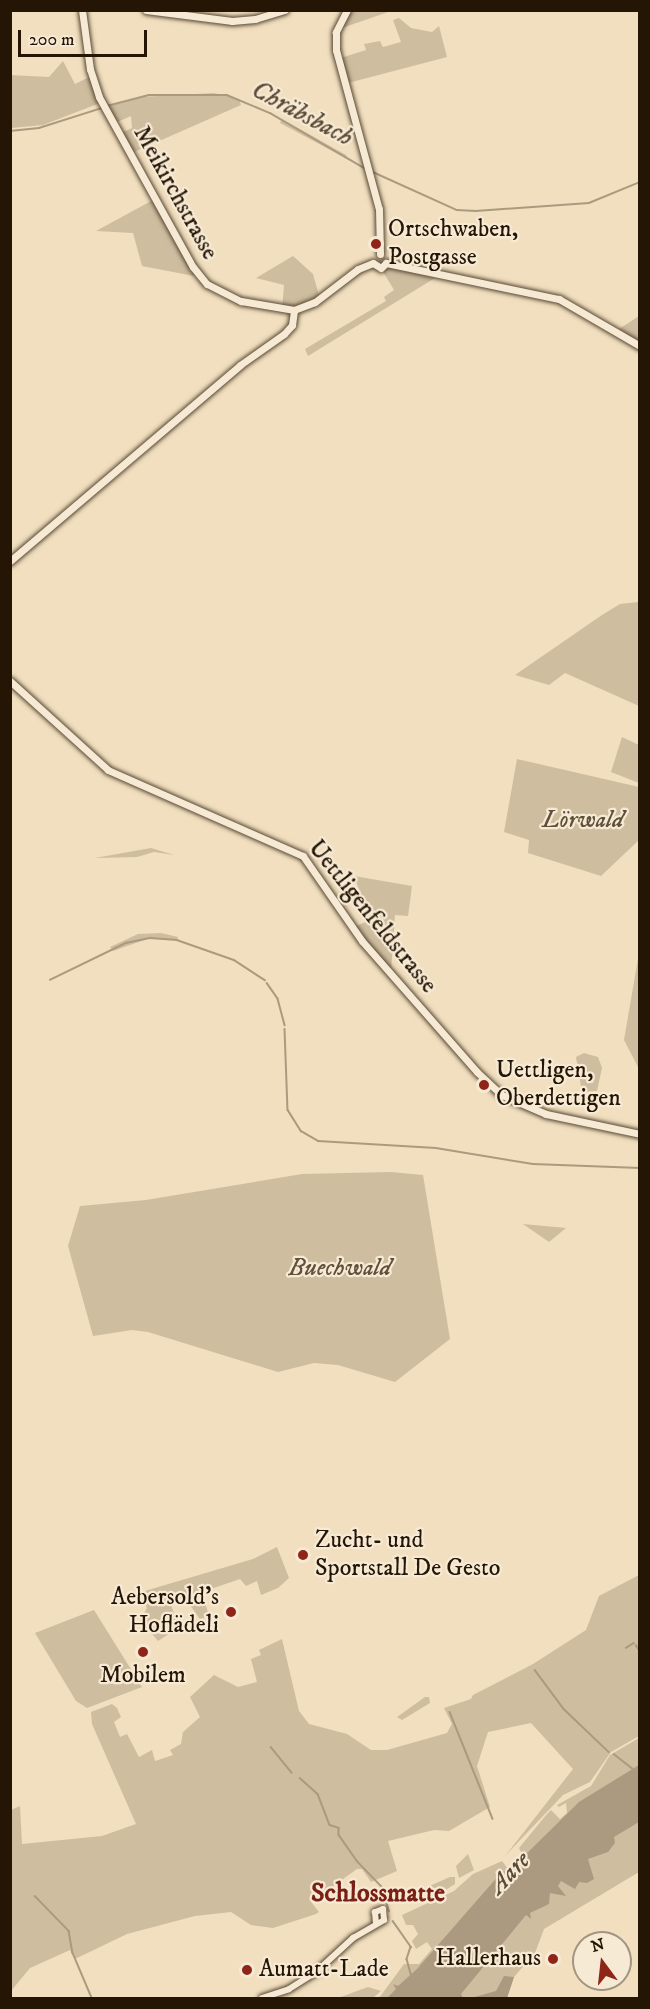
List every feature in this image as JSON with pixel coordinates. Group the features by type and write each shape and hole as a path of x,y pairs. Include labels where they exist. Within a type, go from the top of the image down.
{"main road":[{"name":"Meikirchstrasse","path":"82,10 90,69 104,106 203,281 230,297 294,310"},
{"path":"146,10 232,21 260,18 285,10"},
{"path":"347,10 336,32 336,50 379,209 380,254 387,263 432,275 559,299 639,346"},
{"path":"10,561 170,424 288,330 294,310 315,302 358,269 373,263 380,254"},
{"path":"373,263 381,268 387,263"},
{"name":"Uettligenfeldstrasse","path":"10,681 108,770 303,856 362,941 477,1072 502,1095 546,1114 639,1134"}],"street":[{"path":"262,1998 311,1976 353,1938 376,1923"}],"green space":[{"path":"351,11 391,11 342,28"},
{"path":"399,18 411,28 432,32 439,26 447,57 348,83 341,58 366,50 364,44 380,41 383,47 401,42 393,20"},
{"path":"63,61 75,84 89,77 100,103 43,125 11,128 10,75 49,77"},
{"path":"214,93 239,99 241,105 132,153 121,133 132,128 131,116 115,123 108,107 139,97"},
{"path":"282,119 346,155 349,160 280,123"},
{"path":"153,200 194,276 142,266 133,233 96,231"},
{"path":"293,256 313,274 320,299 282,310 284,285 256,278"},
{"path":"391,268 435,278 308,356 305,349 386,301 384,297 394,290 382,270"},
{"path":"639,316 639,343 619,329"},
{"path":"638,602 639,706 565,673 549,685 515,675 620,604"},
{"path":"622,737 639,745 639,783 611,772"},
{"name":"Lörwald","path":"517,759 639,787 639,840 601,876 528,853 529,840 504,832"},
{"path":"151,848 174,855 154,852 137,857 95,858"},
{"path":"354,876 412,886 408,916 395,915 391,972 354,927 370,920"},
{"path":"161,933 178,937 177,940 150,938 113,951 110,947 138,934"},
{"path":"640,953 639,1069 624,1040"},
{"path":"584,1053 598,1057 602,1068 597,1091 582,1092 576,1057"},
{"name":"Buechwald","path":"391,1172 423,1175 450,1339 395,1382 338,1365 314,1363 278,1372 148,1332 132,1330 93,1336 68,1246 80,1206 146,1200 302,1174"},
{"path":"523,1224 566,1228 549,1242"},
{"path":"277,1547 289,1578 278,1588 261,1595 257,1581 246,1586 240,1579 202,1592 209,1616 200,1619 184,1597 170,1602 176,1619 170,1623 172,1632 158,1641 140,1620 147,1608 138,1593 253,1559"},
{"path":"639,1575 639,1736 611,1752 590,1782 563,1795 505,1856 573,1769 531,1723 488,1732 477,1766 490,1807 449,1831 434,1830 388,1841 397,1871 371,1882 362,1869 357,1869 311,1902 319,1912 316,1914 273,1928 251,1925 231,1912 195,1916 127,1934 75,1959 70,1950 30,1968 11,1991 11,1810 20,1806 22,1844 102,1836 136,1824 92,1724 91,1712 112,1704 117,1708 121,1717 114,1722 120,1737 127,1734 139,1757 152,1750 155,1761 173,1755 170,1750 181,1744 183,1732 200,1717 190,1697 214,1675 238,1687 257,1682 251,1659 261,1655 259,1650 282,1639 299,1711 309,1724 347,1734 371,1750 387,1750 447,1733 452,1724 444,1708 471,1699 473,1695 533,1664 586,1630 599,1596"},
{"path":"94,1610 142,1687 87,1708 76,1701 35,1633"},
{"path":"425,1697 429,1697 430,1703 402,1720 397,1717"},
{"path":"639,1738 639,1872 544,1929 535,1953 514,1977 507,1998 379,1998 404,1964 419,1964 432,1949 427,1942 416,1949 412,1941 418,1934 413,1925 406,1925 402,1915 454,1891 473,1874 502,1861 508,1869 517,1863 522,1854 519,1848 547,1814 551,1810 560,1819 567,1813 566,1803 559,1807 557,1805 591,1786 610,1755"},
{"path":"468,1854 474,1870 459,1878 456,1866"},
{"path":"455,1877 455,1884 428,1901 425,1888"},
{"path":"368,1987 381,1991 373,1998 338,1998"}],"water":[{"name":"Aare","path":"639,1765 639,1822 614,1837 615,1843 608,1852 588,1859 594,1879 587,1883 579,1882 575,1889 561,1881 558,1886 566,1896 550,1893 549,1904 530,1913 531,1919 526,1915 461,1994 463,1998 387,1998 396,1989 393,1984 398,1986 417,1969 500,1874 517,1863 579,1802"},
{"path":"504,1976 514,1977 507,1998 471,1998 496,1991"}],"waterway":[{"name":"Chräbsbach","path":"107,106 149,95 227,95 270,113 364,168"},
{"name":"Chräbsbach","path":"10,131 39,128 102,108"},
{"name":"Chräbsbach","path":"373,172 457,210 476,211 589,203 640,182"},
{"path":"50,980 126,943 150,938 177,940 234,960 265,980"},
{"path":"267,983 278,999 285,1025"},
{"path":"285,1029 288,1110 301,1131 318,1141 436,1148 533,1164 640,1168"},
{"path":"626,1648 634,1643"},
{"path":"636,1645 640,1651"},
{"path":"535,1670 564,1709 609,1752"},
{"path":"450,1712 493,1819"},
{"path":"271,1747 292,1773"},
{"path":"614,1754 632,1768"},
{"path":"300,1778 318,1794 330,1825 339,1828 339,1835 357,1861 383,1888 389,1911"},
{"path":"35,1896 69,1931 73,1953 92,1998"},
{"path":"393,1921 411,1947 407,1959 411,1974"}],"place":[{"name":"Ortschwaben, Postgasse","path":"376,244"},
{"name":"Uettligen, Oberdettigen","path":"484,1085"},
{"name":"Zucht- und Sportstall De Gesto","path":"303,1555"},
{"name":"Aebersold's Hoflädeli","path":"231,1612"},
{"name":"Mobilem","path":"143,1652"},
{"name":"Hallerhaus","path":"553,1959"},
{"name":"Aumatt-Lade","path":"247,1970"}],"district":[{"name":"Schlossmatte","path":"378,1894"}]}
